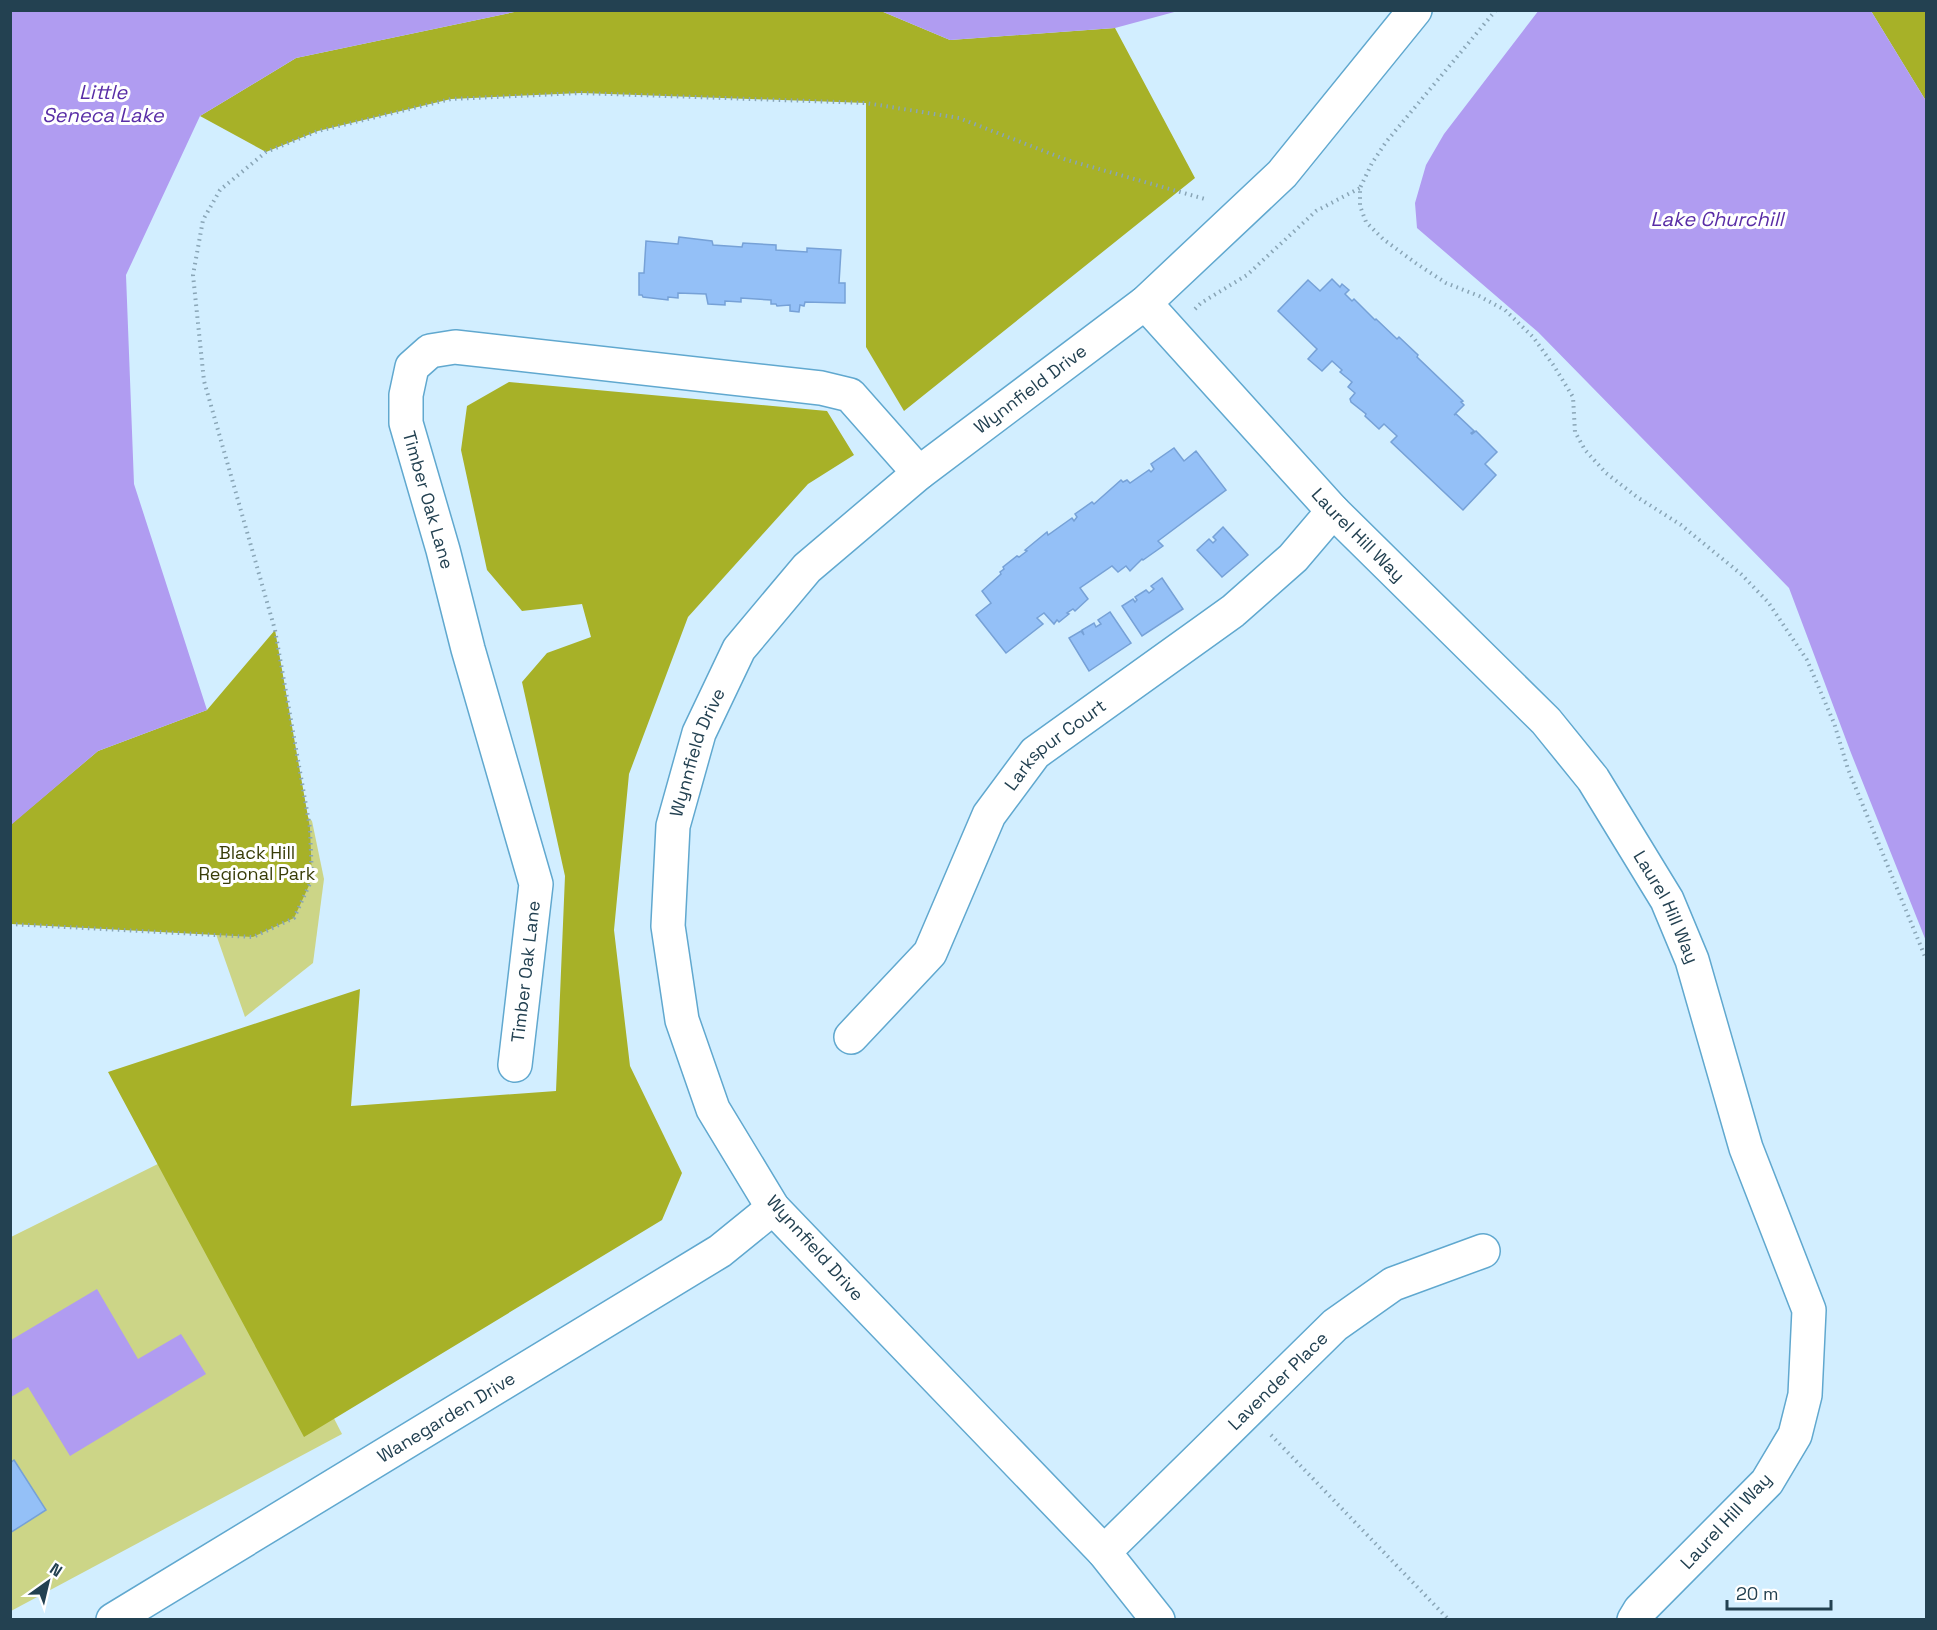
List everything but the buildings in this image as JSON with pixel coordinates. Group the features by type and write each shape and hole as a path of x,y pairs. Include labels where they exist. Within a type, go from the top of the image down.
{"street":[{"name":"Wynnfield Drive","path":"1158,1620 1104,1552 773,1208 713,1109 682,1020 668,926 673,826 699,733 739,650 807,568 919,473 1145,303 1282,174 1415,10"},
{"name":"Laurel Hill Way","path":"1145,303 1333,511 1546,721 1593,779 1667,900 1692,960 1746,1148 1809,1310 1805,1395 1795,1435 1767,1482 1640,1610 1634,1620"},
{"name":"Timber Oak Lane","path":"515,1065 536,884 406,423 406,395 412,367 430,351 454,347 821,388 850,395 919,473"},
{"name":"Larkspur Court","path":"851,1037 930,953 989,815 1035,753 1233,610 1293,558 1333,511"},
{"name":"Wanegarden Drive","path":"113,1620 720,1251 773,1208"},
{"name":"Lavender Place","path":"1104,1552 1335,1325 1393,1284 1483,1251"}],"path":[{"path":"1496,10 1386,142 1372,163 1360,188 1360,206 1366,222 1383,239 1446,283 1479,296 1505,310 1533,337 1573,397 1575,432 1585,450 1606,473 1637,497 1681,525 1741,574 1768,602 1807,660 1834,723 1848,769 1926,959"},
{"path":"10,924 253,937 294,918 312,879 310,828 275,630 204,381 193,274 203,220 220,190 266,152 318,130 451,99 581,93 866,102 959,118 1068,160 1243,210"},
{"path":"1172,332 1201,303 1246,275 1316,211 1360,188"},
{"path":"1248,1410 1449,1620"}],"green space":[{"path":"519,11 881,11 950,40 1115,28 1195,178 904,411 866,347 866,103 581,93 451,99 318,131 266,152 200,116 296,58"},
{"path":"1871,11 1926,11 1926,101"},
{"path":"509,382 827,411 854,455 808,484 688,617 629,774 614,930 630,1066 682,1173 662,1220 304,1437 108,1072 360,989 351,1106 556,1091 565,876 522,682 547,653 591,637 582,604 522,611 487,570 461,450 467,406"},
{"path":"275,630 310,828 312,879 294,918 253,937 11,924 10,825 98,751 207,710"},
{"name":"Black Hill Regional Park","path":"288,798 312,821 324,879 313,963 245,1017 210,917"},
{"path":"194,1146 342,1434 11,1611 11,1237"}],"water":[{"name":"Little Seneca Lake","path":"11,10 519,11 296,58 200,116 126,275 134,484 207,710 98,751 11,825"},
{"name":"Lake Churchill","path":"1539,10 1871,11 1926,101 1926,941 1851,753 1789,588 1538,332 1417,228 1415,203 1426,165 1444,134"},
{"path":"881,11 1178,11 1115,28 950,40"},
{"path":"97,1289 138,1359 181,1334 206,1374 70,1456 28,1387 11,1397 11,1340"}]}
